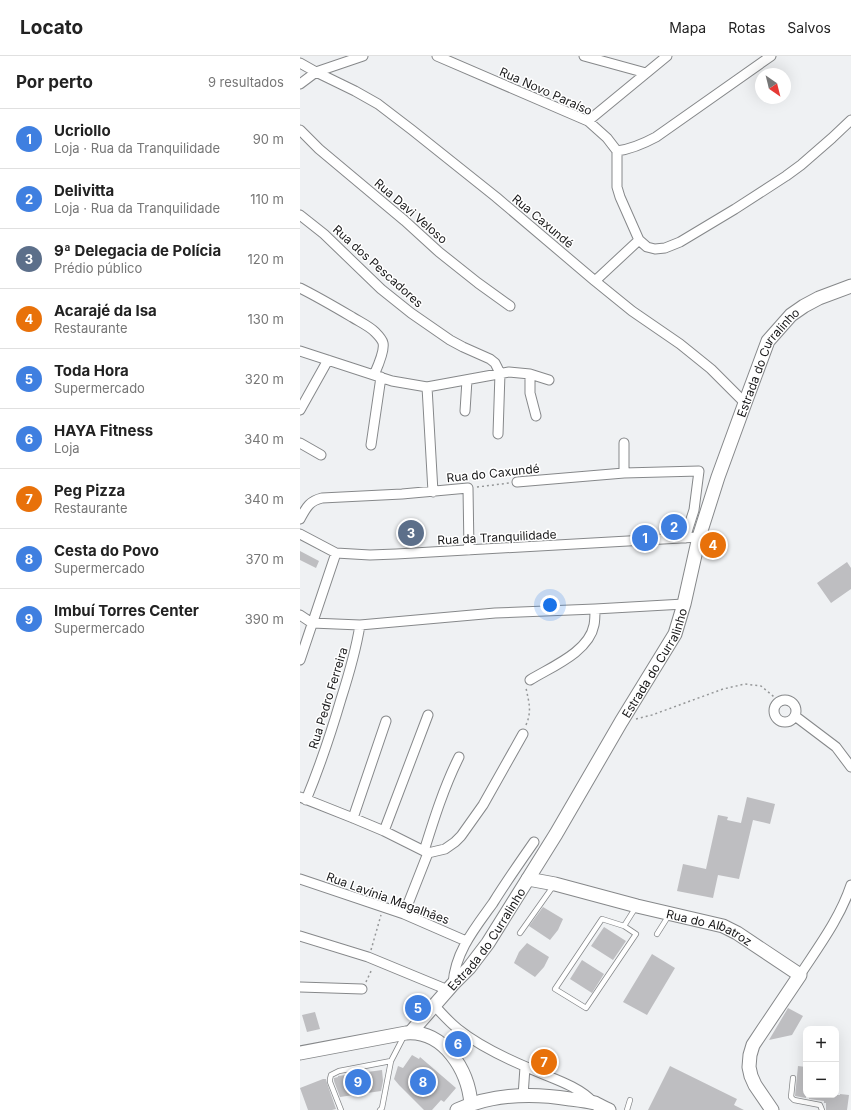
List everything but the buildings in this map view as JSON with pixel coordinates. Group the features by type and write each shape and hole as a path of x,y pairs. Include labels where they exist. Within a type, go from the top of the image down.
{"street":[{"path":"300,84 316,72 362,56"},
{"name":"Rua Novo Paraíso","path":"437,56 588,121 608,138 617,151"},
{"path":"584,56 646,73"},
{"path":"588,121 667,56"},
{"path":"771,56 656,138 630,149 617,151 617,187 639,240 647,246 655,249 665,248 680,242 786,176 801,165 851,120"},
{"path":"300,63 316,72"},
{"name":"Rua Caxundé","path":"316,72 378,104 412,130 496,197 632,311 680,344 711,369 745,403"},
{"name":"Rua Davi Veloso","path":"300,130 319,149 405,221 445,257 510,306"},
{"name":"Rua dos Pescadores","path":"300,215 324,234 398,303 450,340 490,359 495,363 500,373"},
{"path":"595,281 639,240"},
{"name":"Estrada do Curralinho","path":"408,1033 468,968 483,949 556,834 621,722 675,634 684,604 700,537 718,477 768,341 791,315 804,306 819,298 851,286"},
{"path":"300,288 339,309 375,332 383,343 377,376 371,446"},
{"path":"300,351 377,376 410,385 427,387 509,372 530,374 549,380"},
{"path":"300,410 328,360"},
{"path":"498,434 500,373"},
{"path":"530,374 530,393 536,416"},
{"path":"465,411 467,380"},
{"path":"427,387 433,492"},
{"path":"300,443 321,455"},
{"path":"624,443 624,473"},
{"name":"Rua do Caxundé","path":"517,482 624,473 699,471 694,510 685,538"},
{"path":"468,488 469,550"},
{"name":"Rua do Caxundé","path":"300,519 314,500 322,498 433,492 468,488"},
{"name":"Rua da Tranquilidade","path":"300,534 336,553 370,555 700,537"},
{"path":"300,660 336,553"},
{"path":"300,615 312,623 360,625 495,613 684,604"},
{"path":"530,680 571,656 584,644 591,634 594,624 595,609"},
{"name":"Rua Pedro Ferreira","path":"303,798 322,759 328,741 345,686 360,625"},
{"path":"786,700 792,702 796,709 793,719 786,722 776,718 774,715 774,707 778,701 786,700"},
{"path":"384,831 428,715"},
{"path":"795,716 836,747 851,767"},
{"path":"353,818 386,721"},
{"path":"303,798 384,831 426,852 445,849 456,842 483,804 523,734"},
{"path":"404,914 426,852 440,800 459,757"},
{"path":"300,936 372,958 450,987 456,964 466,941 534,842"},
{"name":"Rua do Albatroz","path":"528,878 730,929 800,975"},
{"name":"Rua Lavínia Magalhães","path":"300,879 404,914 466,941"},
{"path":"772,1110 755,1085 751,1076 749,1067 750,1055 754,1045 834,923 851,885"},
{"path":"300,987 362,989"},
{"path":"434,1005 458,1030 490,1049 526,1067 579,1090 594,1103"},
{"path":"300,1053 408,1033 425,1035 442,1044 458,1063 464,1074 470,1094 471,1104"},
{"path":"523,1096 526,1067"},
{"path":"457,1110 471,1104 523,1096 565,1098 594,1103 609,1110"}],"lane":[{"path":"520,933 555,884"},
{"path":"624,926 637,906"},
{"path":"657,934 670,914"},
{"path":"602,919 624,926 636,934 586,1008 556,989 602,919"},
{"path":"380,1110 382,1108 391,1061 408,1033"},
{"path":"341,1110 330,1082 331,1075 339,1071 391,1061"},
{"path":"793,1078 792,1097 794,1100 820,1105 822,1110"},
{"path":"627,1110 630,1100"}],"path":[{"name":"Rua do Caxundé","path":"468,488 517,482"},
{"path":"523,734 530,717 526,687 527,682 530,680"},
{"path":"621,722 652,714 723,689 745,684 761,686 778,701"},
{"path":"362,989 372,958 384,908"}],"place":[{"name":"Delivitta","path":"674,527"},
{"name":"9ª Delegacia de Polícia","path":"411,533"},
{"name":"Ucriollo","path":"645,538"},
{"name":"Acarajé da Isa","path":"713,545"},
{"name":"Toda Hora","path":"418,1008"},
{"name":"HAYA Fitness","path":"458,1044"},
{"name":"Peg Pizza","path":"544,1062"},
{"name":"Imbuí Torres Center","path":"358,1082"},
{"name":"Cesta do Povo","path":"423,1082"}]}
